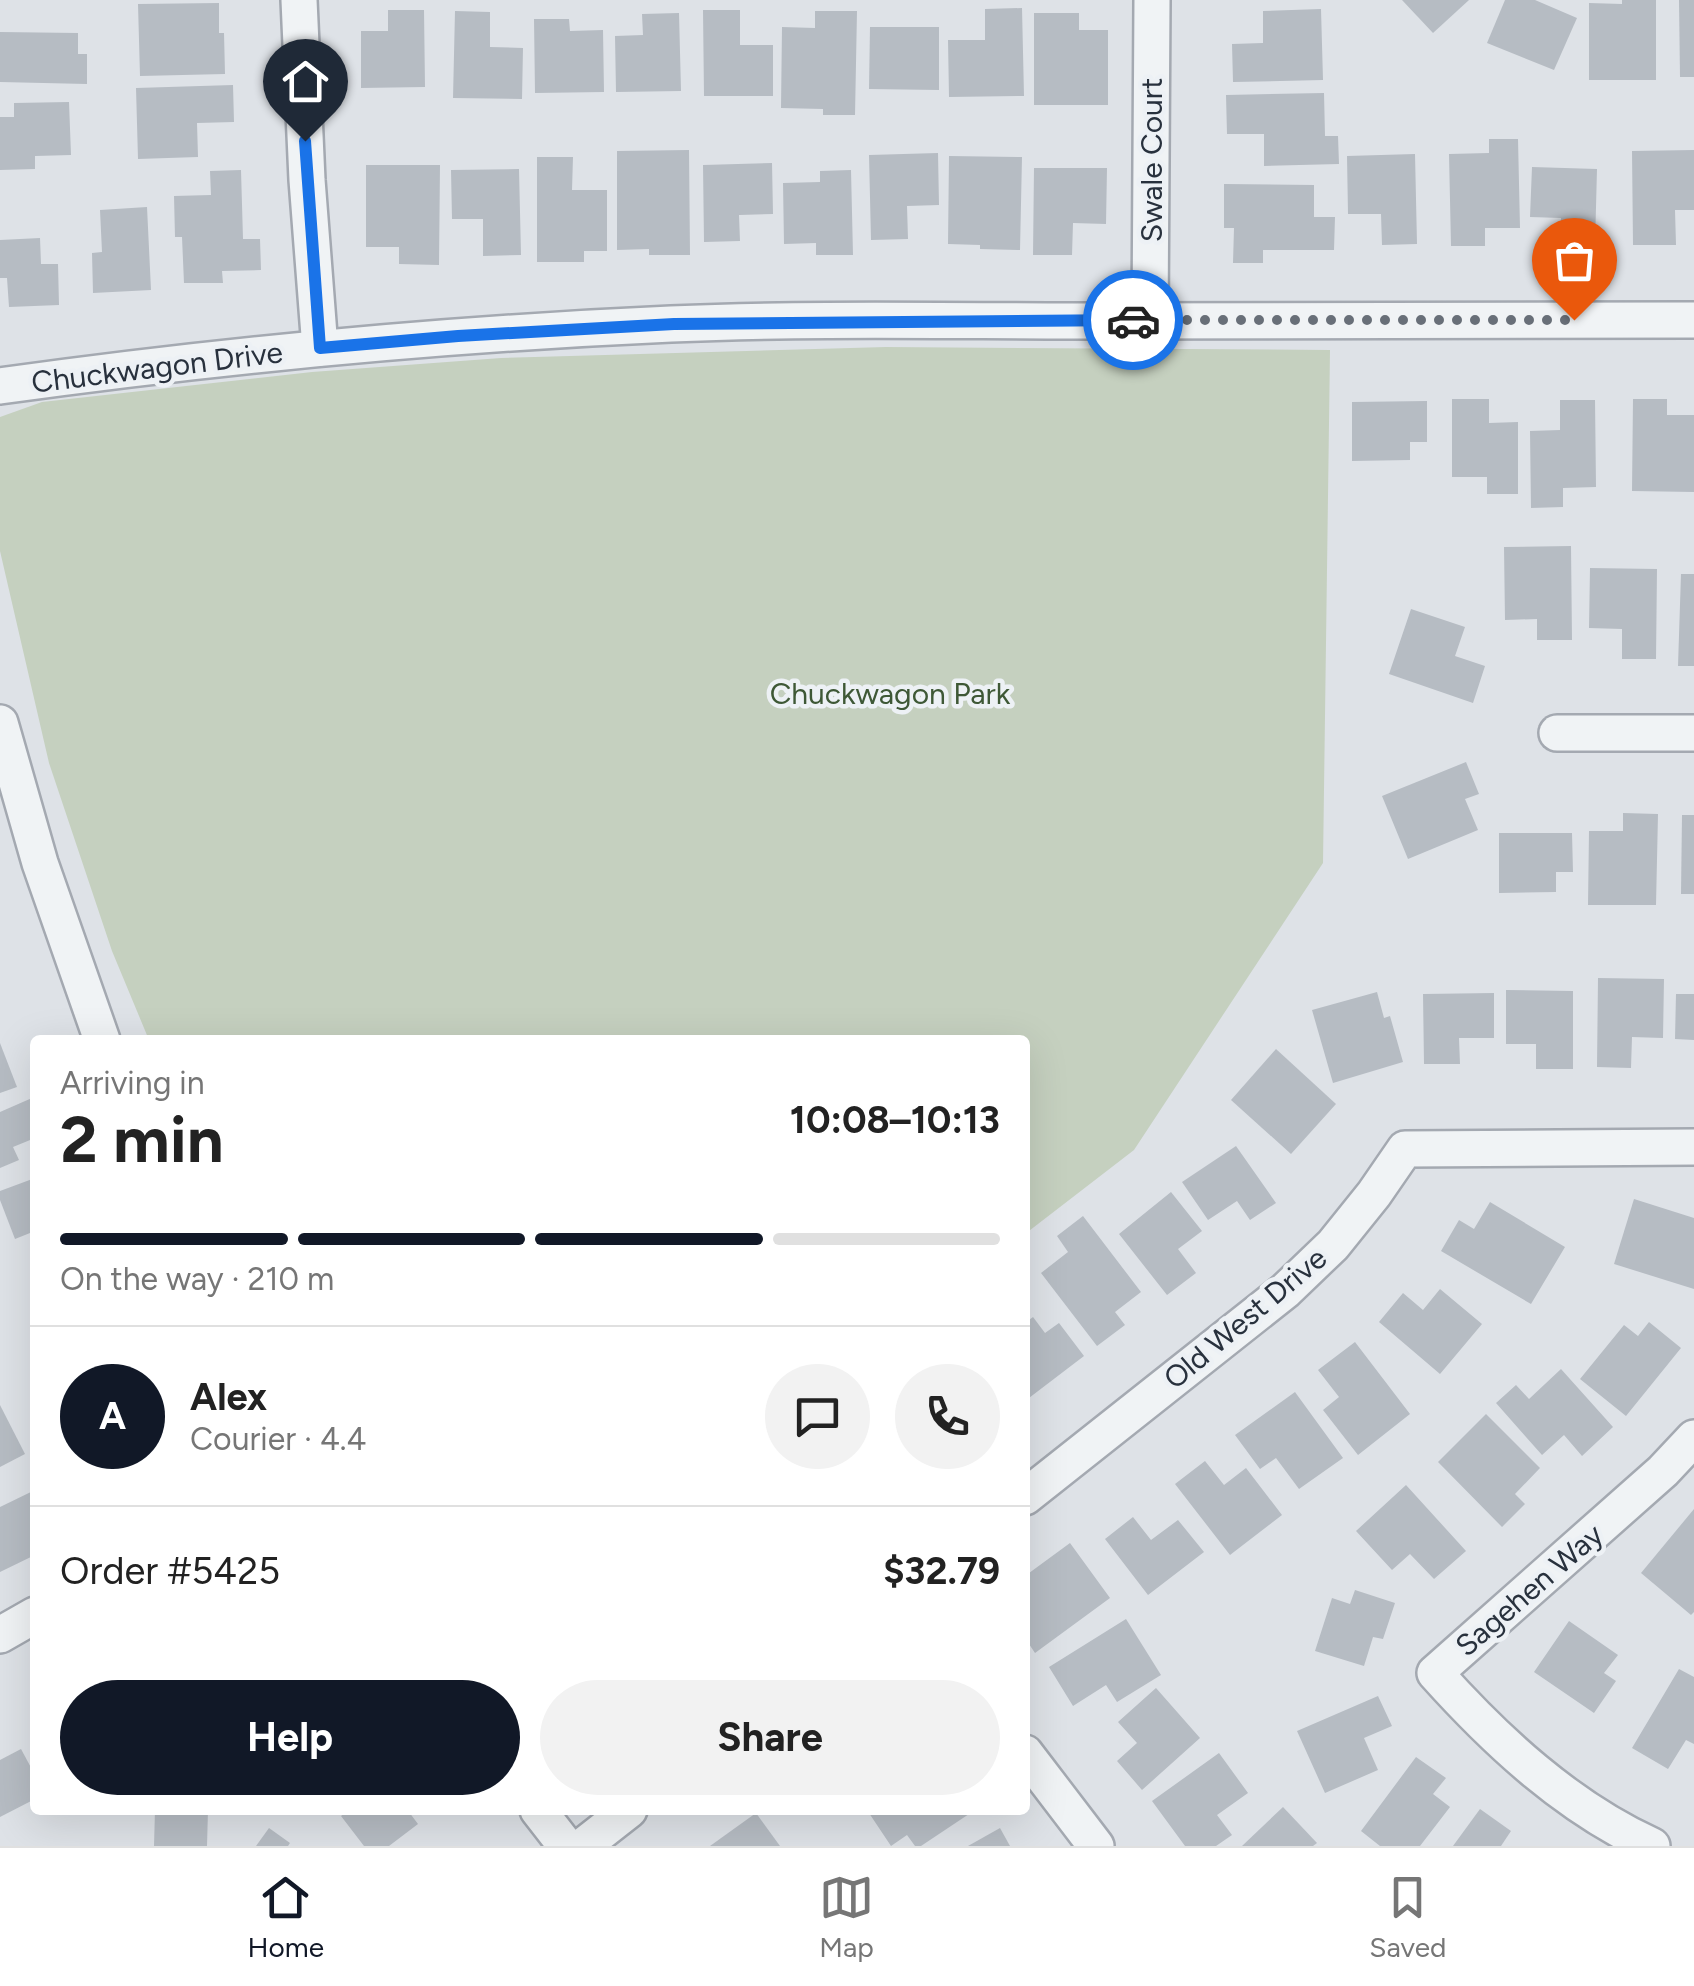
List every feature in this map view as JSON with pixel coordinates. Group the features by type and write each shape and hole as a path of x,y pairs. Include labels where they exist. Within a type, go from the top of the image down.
{"street":[{"path":"300,0 306,180 320,348"},
{"name":"Swale Court","path":"1150,320 1152,0"},
{"name":"Chuckwagon Drive","path":"0,386 134,367 320,348 674,324 890,320 1694,320"},
{"path":"0,723 40,863 100,1035"},
{"path":"1557,733 1694,733"},
{"name":"Old West Drive","path":"1030,1492 1286,1291 1332,1245 1405,1150 1694,1147"},
{"name":"Sagehen Way","path":"1652,1846 1582,1806 1525,1764 1435,1673 1664,1471 1694,1438"},
{"path":"0,1636 30,1618"},
{"path":"1030,1760 1096,1846"},
{"path":"542,1815 566,1846"},
{"path":"583,1846 623,1815"}],"green space":[{"name":"Chuckwagon Park","path":"886,347 1330,350 1323,863 1134,1150 1030,1230 1030,1035 147,1035 112,951 49,763 0,551 0,417 42,402 312,372 501,358"}],"building":[{"path":"1402,0 1469,0 1433,33"},
{"path":"1505,0 1535,0 1577,18 1554,70 1487,43"},
{"path":"1622,0 1656,0 1656,80 1589,80 1589,3 1622,4"},
{"path":"1679,0 1694,0 1694,77 1680,77"},
{"path":"219,3 225,74 140,76 138,4"},
{"path":"1022,8 1024,96 949,97 948,40 985,40 985,9"},
{"path":"1321,9 1323,80 1233,82 1232,44 1263,43 1263,11"},
{"path":"388,10 424,10 425,87 361,88 361,31 388,31"},
{"path":"703,10 740,10 740,45 773,45 773,96 704,96"},
{"path":"455,11 490,12 490,47 523,48 522,99 453,98"},
{"path":"815,11 857,11 855,115 823,115 823,109 781,108 782,27 815,28"},
{"path":"679,13 681,91 616,92 615,36 643,35 642,14"},
{"path":"1034,13 1079,13 1079,30 1108,30 1108,105 1034,105"},
{"path":"534,19 569,19 570,31 603,30 604,92 535,93"},
{"path":"870,27 939,27 939,90 869,89"},
{"path":"0,32 78,33 78,54 87,54 87,84 0,82"},
{"path":"233,85 234,122 197,123 198,157 138,159 136,88"},
{"path":"1324,93 1325,136 1338,136 1339,164 1264,166 1264,134 1227,134 1226,95"},
{"path":"69,102 71,155 35,156 35,169 0,170 0,117 14,117 14,103"},
{"path":"1489,139 1518,139 1520,228 1485,228 1485,246 1451,246 1449,154 1489,153"},
{"path":"689,150 690,255 649,255 649,249 617,250 617,151"},
{"path":"1694,150 1694,210 1675,210 1676,245 1633,245 1632,151"},
{"path":"938,153 939,205 907,206 908,239 871,240 869,155"},
{"path":"1415,154 1417,244 1382,245 1381,214 1348,214 1347,156"},
{"path":"949,156 1022,157 1020,250 948,244"},
{"path":"537,157 573,157 572,190 607,190 607,251 584,251 584,262 537,262"},
{"path":"772,163 773,214 739,215 740,241 704,242 703,165"},
{"path":"366,165 440,165 439,265 399,264 399,247 366,247"},
{"path":"1532,167 1597,169 1595,245 1560,244 1561,218 1530,217"},
{"path":"1034,168 1107,168 1106,224 1073,223 1072,255 1033,255"},
{"path":"519,169 521,255 483,256 483,219 452,219 451,170"},
{"path":"241,170 243,239 260,239 261,270 222,271 223,283 184,283 182,237 175,237 174,196 211,195 210,171"},
{"path":"851,170 853,255 816,255 816,243 784,244 783,183 820,182 820,171"},
{"path":"1224,184 1314,185 1314,217 1335,217 1334,250 1263,250 1263,263 1233,263 1234,228 1224,228"},
{"path":"147,207 151,290 93,293 92,253 102,252 100,210"},
{"path":"40,238 41,264 58,264 59,305 9,307 7,278 0,278 0,240"},
{"path":"1452,399 1489,399 1489,423 1518,422 1518,494 1487,494 1487,477 1452,477"},
{"path":"1633,399 1667,399 1667,415 1694,415 1694,492 1632,491"},
{"path":"1560,400 1595,400 1596,487 1563,488 1563,507 1531,508 1530,431 1560,430"},
{"path":"1427,401 1427,442 1410,442 1410,460 1352,461 1352,402"},
{"path":"1571,546 1572,640 1537,640 1537,619 1505,620 1504,547"},
{"path":"1590,568 1657,569 1656,659 1622,659 1622,629 1589,628"},
{"path":"1681,574 1694,574 1694,666 1678,666"},
{"path":"1411,609 1465,627 1455,656 1485,666 1473,703 1389,674"},
{"path":"1466,762 1479,794 1465,799 1478,830 1408,859 1382,796"},
{"path":"1623,813 1658,814 1656,905 1588,905 1589,831 1623,831"},
{"path":"1682,815 1694,815 1694,894 1681,894"},
{"path":"1499,833 1572,833 1573,872 1556,872 1556,892 1499,893"},
{"path":"1598,978 1664,979 1663,1038 1632,1037 1631,1068 1597,1067"},
{"path":"1506,990 1573,991 1573,1069 1536,1069 1536,1044 1506,1044"},
{"path":"1377,992 1384,1018 1390,1016 1403,1062 1333,1083 1312,1010"},
{"path":"1494,993 1494,1038 1459,1038 1460,1064 1424,1064 1423,994"},
{"path":"1676,994 1694,994 1694,1040 1675,1039"},
{"path":"0,1043 17,1087 0,1093"},
{"path":"1276,1049 1336,1104 1291,1154 1231,1100"},
{"path":"30,1099 30,1140 13,1147 19,1160 0,1168 0,1112"},
{"path":"1236,1146 1276,1203 1250,1220 1237,1201 1208,1220 1182,1182"},
{"path":"30,1180 30,1233 15,1239 0,1191"},
{"path":"1171,1192 1202,1231 1178,1249 1196,1273 1167,1295 1119,1234"},
{"path":"1634,1199 1694,1218 1694,1289 1614,1264"},
{"path":"1490,1202 1565,1247 1531,1304 1441,1251 1459,1220 1474,1229"},
{"path":"1083,1216 1141,1292 1115,1312 1125,1325 1097,1346 1041,1273 1068,1252 1057,1236"},
{"path":"1440,1289 1482,1324 1440,1374 1379,1322 1403,1293 1423,1310"},
{"path":"1033,1317 1045,1333 1059,1323 1084,1356 1030,1397"},
{"path":"1649,1322 1681,1348 1626,1416 1580,1379 1624,1325 1638,1336"},
{"path":"1355,1342 1410,1414 1358,1455 1323,1410 1339,1397 1318,1370"},
{"path":"1561,1369 1613,1427 1582,1456 1564,1435 1542,1455 1496,1403 1516,1385 1529,1399"},
{"path":"1295,1392 1343,1458 1299,1489 1276,1458 1260,1469 1235,1435"},
{"path":"0,1405 25,1454 0,1467"},
{"path":"1486,1414 1540,1468 1515,1494 1525,1504 1502,1527 1438,1462"},
{"path":"1205,1461 1224,1485 1246,1468 1282,1515 1230,1555 1175,1484"},
{"path":"1406,1485 1466,1551 1434,1579 1410,1554 1392,1570 1356,1531"},
{"path":"30,1492 30,1557 0,1572 0,1507"},
{"path":"1694,1509 1694,1612 1691,1615 1641,1573"},
{"path":"1133,1517 1151,1540 1178,1520 1204,1552 1148,1595 1105,1539"},
{"path":"1070,1543 1110,1598 1035,1653 1030,1646 1030,1572"},
{"path":"1355,1590 1395,1603 1383,1639 1373,1637 1364,1666 1315,1651 1332,1598 1350,1604"},
{"path":"1126,1619 1161,1675 1117,1702 1106,1685 1073,1706 1049,1667"},
{"path":"1569,1621 1618,1655 1604,1673 1616,1681 1594,1713 1534,1672"},
{"path":"1679,1669 1694,1677 1694,1744 1686,1740 1668,1769 1632,1748"},
{"path":"1156,1688 1200,1738 1142,1790 1117,1761 1137,1743 1118,1722"},
{"path":"1378,1696 1392,1726 1364,1738 1378,1770 1325,1793 1297,1731"},
{"path":"21,1749 30,1766 30,1802 0,1817 0,1760"},
{"path":"1219,1753 1248,1793 1217,1815 1232,1835 1216,1846 1185,1846 1152,1801"},
{"path":"1416,1757 1446,1778 1433,1794 1450,1807 1420,1846 1380,1846 1361,1831"},
{"path":"1283,1807 1317,1843 1242,1846"},
{"path":"1480,1809 1511,1831 1501,1846 1453,1846"},
{"path":"155,1815 208,1815 207,1846 154,1846"},
{"path":"411,1815 418,1824 389,1846 364,1846 341,1816"},
{"path":"757,1815 780,1846 710,1846"},
{"path":"870,1815 968,1815 921,1846 915,1846 907,1835 891,1846"},
{"path":"269,1828 290,1843 288,1846 256,1846"},
{"path":"1000,1828 1010,1846 968,1846"}],"way so far":[{"path":"1133,320 1574,320"}],"route":[{"path":"305,141 320,348 674,324 1133,320"}]}
